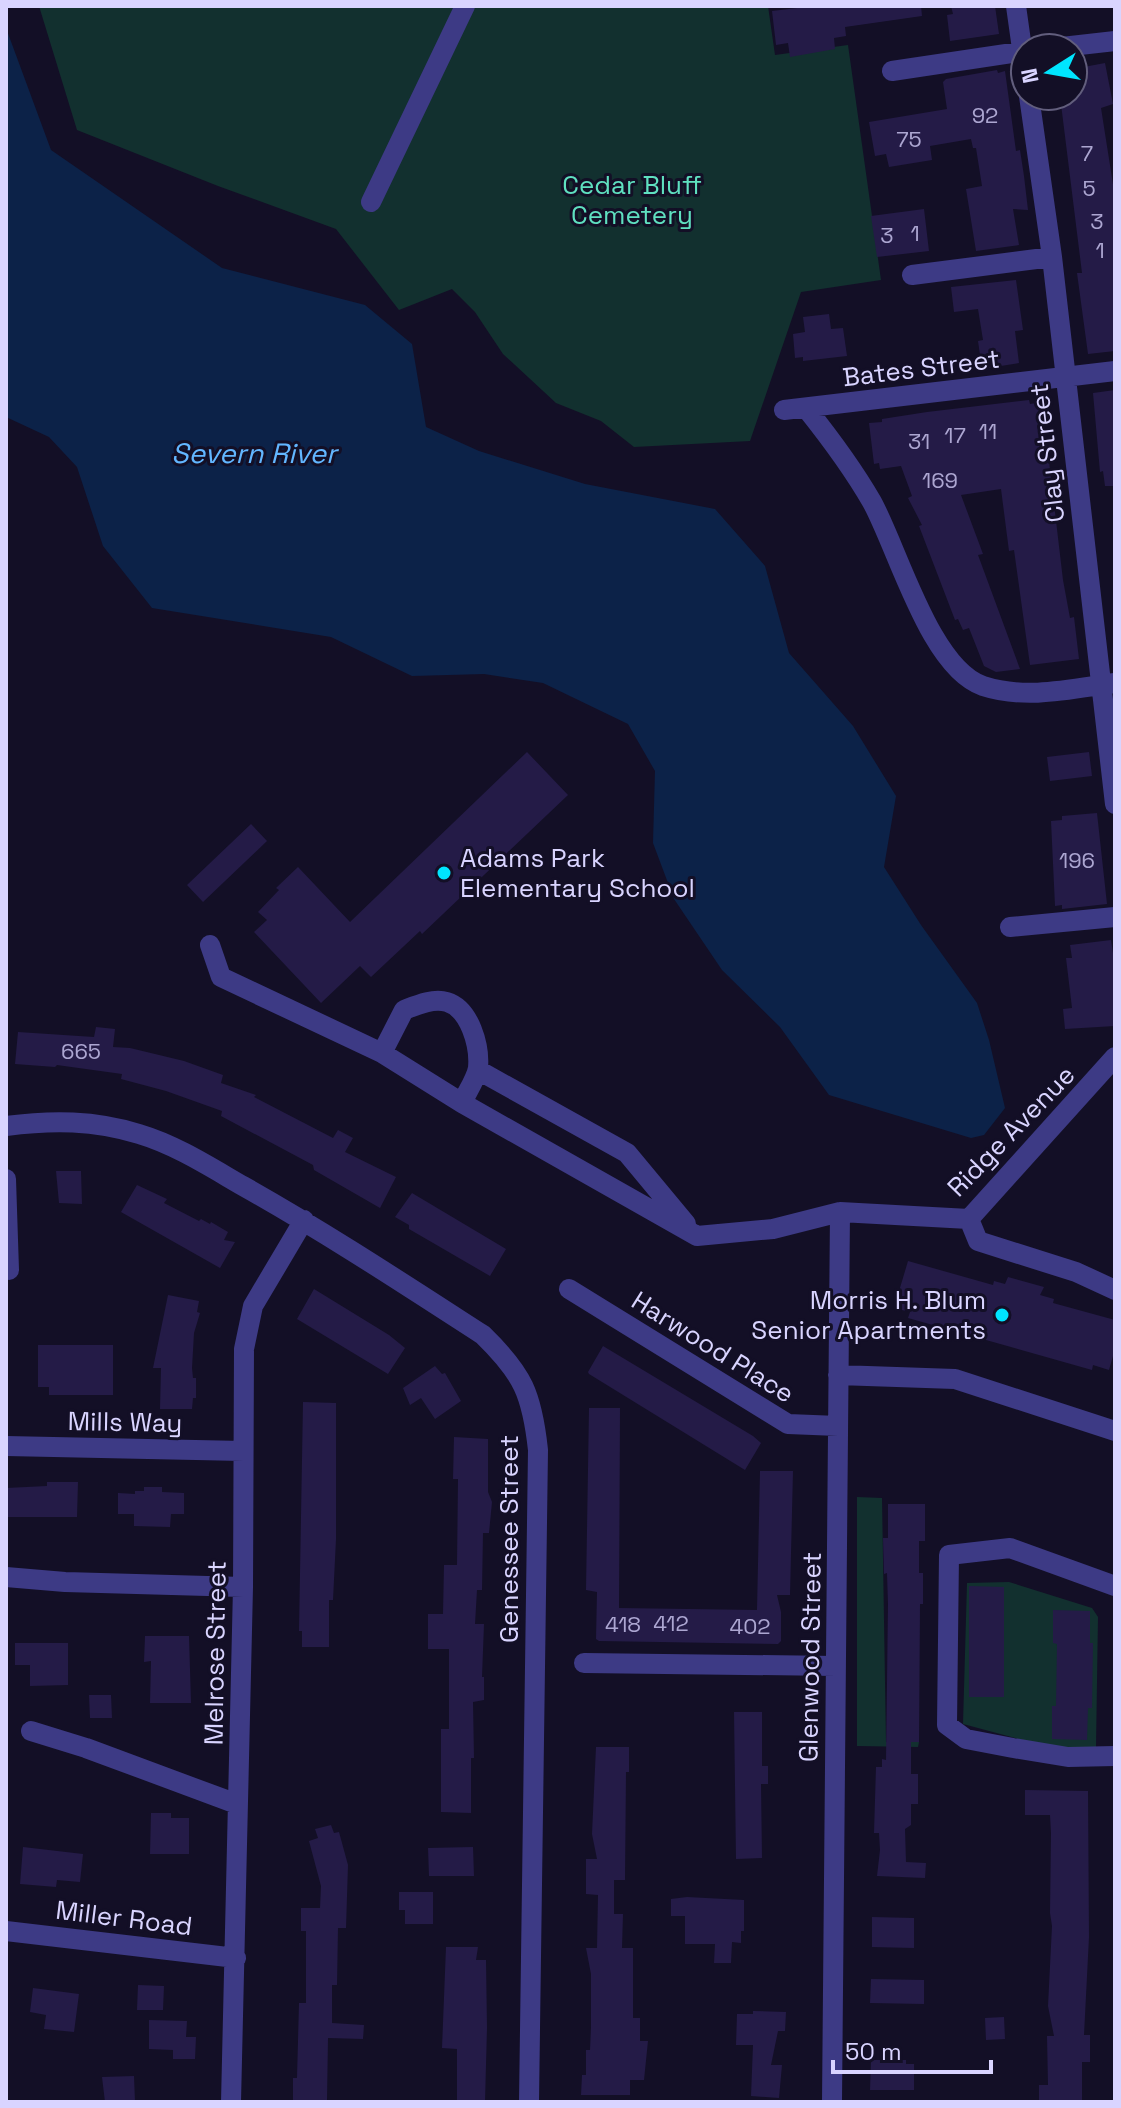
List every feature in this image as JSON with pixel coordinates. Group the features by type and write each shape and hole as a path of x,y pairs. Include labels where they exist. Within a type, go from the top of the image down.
{"street":[{"path":"371,202 465,6"},
{"path":"1016,6 1020,32"},
{"path":"1089,44 1115,41"},
{"path":"892,71 924,64 1009,59"},
{"name":"Clay Street","path":"1031,112 1052,257 1064,377 1108,684 1115,804"},
{"path":"912,275 1052,257"},
{"name":"Bates Street","path":"784,410 1115,371"},
{"path":"806,408 873,504 920,610 946,658 980,685 1026,695 1108,684"},
{"path":"1010,927 1115,917"},
{"path":"210,945 221,977 382,1053 462,1103 697,1236"},
{"path":"382,1053 404,1010 423,1002 448,1002 466,1016 477,1044 478,1070 462,1103"},
{"name":"Ridge Avenue","path":"697,1236 773,1229 840,1212 969,1219 1115,1057"},
{"path":"478,1070 627,1153 697,1236"},
{"name":"Genessee Street","path":"6,1126 49,1121 99,1125 141,1134 186,1153 304,1220 483,1335 507,1358 525,1386 534,1416 538,1450 529,2102"},
{"path":"6,1179 9,1270"},
{"name":"Glenwood Street","path":"832,2102 840,1212"},
{"path":"969,1219 978,1241 1076,1272 1115,1290"},
{"name":"Melrose Street","path":"231,2102 243,1587 244,1349 253,1306 304,1220"},
{"name":"Harwood Place","path":"569,1289 788,1424 838,1426"},
{"path":"838,1375 955,1379 1115,1431"},
{"name":"Mills Way","path":"6,1446 243,1451"},
{"path":"1115,1586 1010,1548 949,1555 947,1725 966,1739 1013,1748 1068,1757 1115,1756"},
{"path":"6,1577 65,1582 243,1587"},
{"path":"584,1663 836,1666"},
{"path":"31,1731 237,1804"},
{"name":"Miller Road","path":"6,1931 236,1958"}],"green space":[{"name":"Cedar Bluff Cemetery","path":"39,6 768,6 775,55 848,45 881,280 801,292 750,441 634,447 601,421 556,403 503,354 475,312 452,289 399,310 336,229 77,130"},
{"path":"857,1497 882,1498 886,1742 919,1742 918,1747 857,1746"},
{"path":"1009,1582 1092,1608 1098,1617 1096,1747 1049,1747 963,1724 967,1583"}],"water":[{"name":"Severn River","path":"6,28 51,150 222,268 365,305 412,344 426,427 479,451 585,484 715,509 765,566 789,653 853,726 896,796 884,867 977,1003 1005,1108 984,1135 971,1138 829,1095 780,1027 722,970 674,899 653,843 655,771 628,724 543,683 484,674 412,676 331,637 152,608 103,546 77,467 49,437 6,417"}],"building":[{"path":"814,6 921,6 922,16 845,27 846,36 834,38 835,49 790,57 788,43 776,45 772,11"},
{"path":"951,6 995,6 999,34 950,41 947,15 953,14"},
{"path":"1105,63 1113,104 1101,108 1115,197 1115,351 1088,354 1077,273 1082,273 1062,112 1089,112 1089,66"},
{"path":"1005,71 1009,112 1016,151 1020,150 1028,210 1013,209 1019,245 976,251 966,189 982,186 976,148 973,148 971,139 930,146 932,160 889,167 886,154 875,156 869,122 947,109 943,82 946,79"},
{"path":"924,209 929,251 877,257 871,216"},
{"path":"1016,280 1023,330 1015,331 1019,363 982,369 978,341 983,340 978,309 954,312 951,287"},
{"path":"829,314 831,329 843,328 847,356 803,361 803,357 795,358 793,334 805,332 803,317"},
{"path":"1115,390 1115,486 1105,486 1103,471 1100,472 1093,393"},
{"path":"1029,400 1030,404 1042,402 1063,580 1070,618 1074,617 1079,659 1030,665 1014,550 1009,551 1001,489 961,495 983,554 978,555 1020,669 996,672 984,666 969,628 963,630 958,619 955,620 919,526 922,525 908,498 912,496 901,466 880,469 879,463 874,464 869,423 927,412"},
{"name":"Adams Park Elementary School","path":"527,752 568,795 422,934 420,931 371,977 360,966 321,1003 254,932 267,920 258,912 279,890 276,888 298,867 350,922"},
{"path":"1089,752 1092,776 1050,781 1047,757"},
{"path":"1097,813 1107,904 1062,909 1062,905 1055,906 1051,821 1062,820 1062,816"},
{"path":"251,824 267,841 203,902 187,885"},
{"path":"1111,940 1115,953 1115,1026 1065,1029 1063,1009 1072,1008 1066,958 1072,958 1070,945"},
{"path":"96,1027 115,1029 113,1047 184,1061 223,1075 221,1083 256,1095 254,1097 333,1138 338,1130 353,1138 345,1152 396,1177 380,1208 314,1170 313,1165 221,1116 222,1111 121,1079 122,1074 57,1065 15,1064 18,1032 94,1037"},
{"path":"56,1171 81,1171 82,1204 59,1203"},
{"path":"137,1185 167,1199 164,1203 228,1232 224,1240 235,1242 220,1268 121,1212"},
{"path":"412,1193 506,1249 490,1276 409,1229 409,1225 395,1217"},
{"name":"Morris H. Blum Senior Apartments","path":"908,1261 993,1285 994,1281 1005,1284 1008,1277 1044,1287 1040,1295 1054,1299 1053,1303 1115,1320 1115,1349 1109,1370 1093,1365 1092,1370 908,1318 910,1312 894,1308"},
{"path":"314,1289 405,1348 388,1374 297,1319"},
{"path":"168,1295 199,1301 192,1368 193,1378 196,1378 196,1398 193,1398 192,1409 160,1409 161,1368 153,1368"},
{"path":"38,1345 113,1345 113,1395 49,1395 49,1387 38,1387"},
{"path":"603,1346 753,1436 761,1443 745,1470 589,1374"},
{"path":"435,1366 442,1374 445,1373 461,1401 435,1419 421,1398 410,1405 403,1388"},
{"path":"303,1402 336,1403 336,1539 333,1600 329,1600 329,1647 302,1647 302,1631 299,1631"},
{"path":"589,1408 620,1408 619,1608 757,1610 760,1471 793,1471 790,1595 777,1595 781,1612 781,1641 778,1644 596,1639 597,1592 586,1590"},
{"path":"454,1437 488,1439 488,1492 492,1502 489,1533 483,1533 482,1590 477,1590 475,1624 484,1624 484,1700 473,1702 471,1813 441,1812 441,1729 449,1729 449,1649 428,1649 428,1614 443,1614 444,1565 457,1565 458,1479 453,1479"},
{"path":"47,1482 78,1482 77,1517 6,1517 6,1488 47,1486"},
{"path":"144,1487 162,1487 162,1492 184,1493 184,1514 171,1514 170,1527 134,1526 134,1514 118,1514 118,1493 135,1494 135,1491 144,1491"},
{"path":"888,1504 925,1504 925,1541 919,1541 923,1604 920,1604 919,1742 911,1742 911,1774 918,1774 918,1804 911,1804 911,1825 905,1829 906,1862 926,1863 925,1878 877,1876 880,1850 879,1833 874,1833 876,1767 882,1767 882,1759 886,1760 888,1604 883,1538 888,1538"},
{"path":"969,1586 1004,1587 1004,1697 969,1697"},
{"path":"1053,1610 1090,1611 1092,1708 1088,1708 1087,1740 1052,1739 1057,1644 1053,1643"},
{"path":"145,1636 189,1636 191,1703 150,1703 151,1661 144,1662"},
{"path":"15,1643 68,1643 68,1685 30,1686 30,1665 15,1665"},
{"path":"89,1695 111,1695 112,1718 90,1718"},
{"path":"734,1712 762,1712 762,1766 768,1766 768,1784 761,1784 762,1858 736,1859"},
{"path":"596,1747 629,1747 625,1880 614,1880 614,1914 623,1914 622,1948 633,1948 633,2018 640,2018 640,2041 648,2041 644,2080 630,2080 630,2095 581,2095 591,2027 591,1974 586,1948 597,1948 598,1895 586,1894 586,1859 597,1859 592,1834"},
{"path":"1025,1790 1088,1791 1089,1937 1084,2035 1090,2035 1090,2062 1082,2062 1082,2102 1039,2102 1039,2085 1048,2085 1047,2036 1054,2036 1048,2006 1052,1926 1051,1833 1050,1815 1025,1815"},
{"path":"151,1813 171,1813 171,1818 189,1818 189,1854 150,1854"},
{"path":"331,1825 334,1833 339,1832 348,1865 346,1928 338,1928 337,1985 332,1985 332,2023 364,2025 363,2039 328,2038 327,2100 293,2100 293,2078 297,2078 299,2003 306,2003 306,1931 301,1931 301,1908 320,1908 321,1886 309,1841 318,1838 315,1829"},
{"path":"23,1847 83,1854 80,1882 57,1880 56,1887 20,1884"},
{"path":"473,1847 474,1876 429,1876 428,1848"},
{"path":"399,1892 433,1892 433,1924 405,1924 405,1910 399,1910"},
{"path":"671,1899 744,1900 744,1931 741,1931 741,1943 732,1942 731,1963 714,1963 715,1944 685,1944 685,1916 671,1916"},
{"path":"872,1917 914,1918 914,1948 872,1947"},
{"path":"446,1947 478,1947 476,1960 486,1960 485,2102 457,2102 457,2049 442,2048"},
{"path":"871,1979 924,1980 924,2004 870,2003"},
{"path":"138,1985 164,1986 163,2010 137,2010"},
{"path":"33,1988 79,1994 74,2032 44,2029 46,2015 30,2012"},
{"path":"753,2011 786,2012 785,2031 778,2031 771,2065 782,2065 779,2098 751,2096 753,2045 736,2045 737,2014 753,2014"},
{"path":"1004,2017 1005,2039 986,2040 985,2018"},
{"path":"149,2020 187,2021 186,2037 196,2037 195,2059 173,2059 173,2050 149,2049"},
{"path":"871,2060 906,2060 906,2064 914,2064 914,2090 870,2090"},
{"path":"134,2076 135,2102 105,2102 102,2077"}],"place":[{"name":"Adams Park Elementary School","path":"444,873"},
{"name":"Morris H. Blum Senior Apartments","path":"1002,1315"}]}
